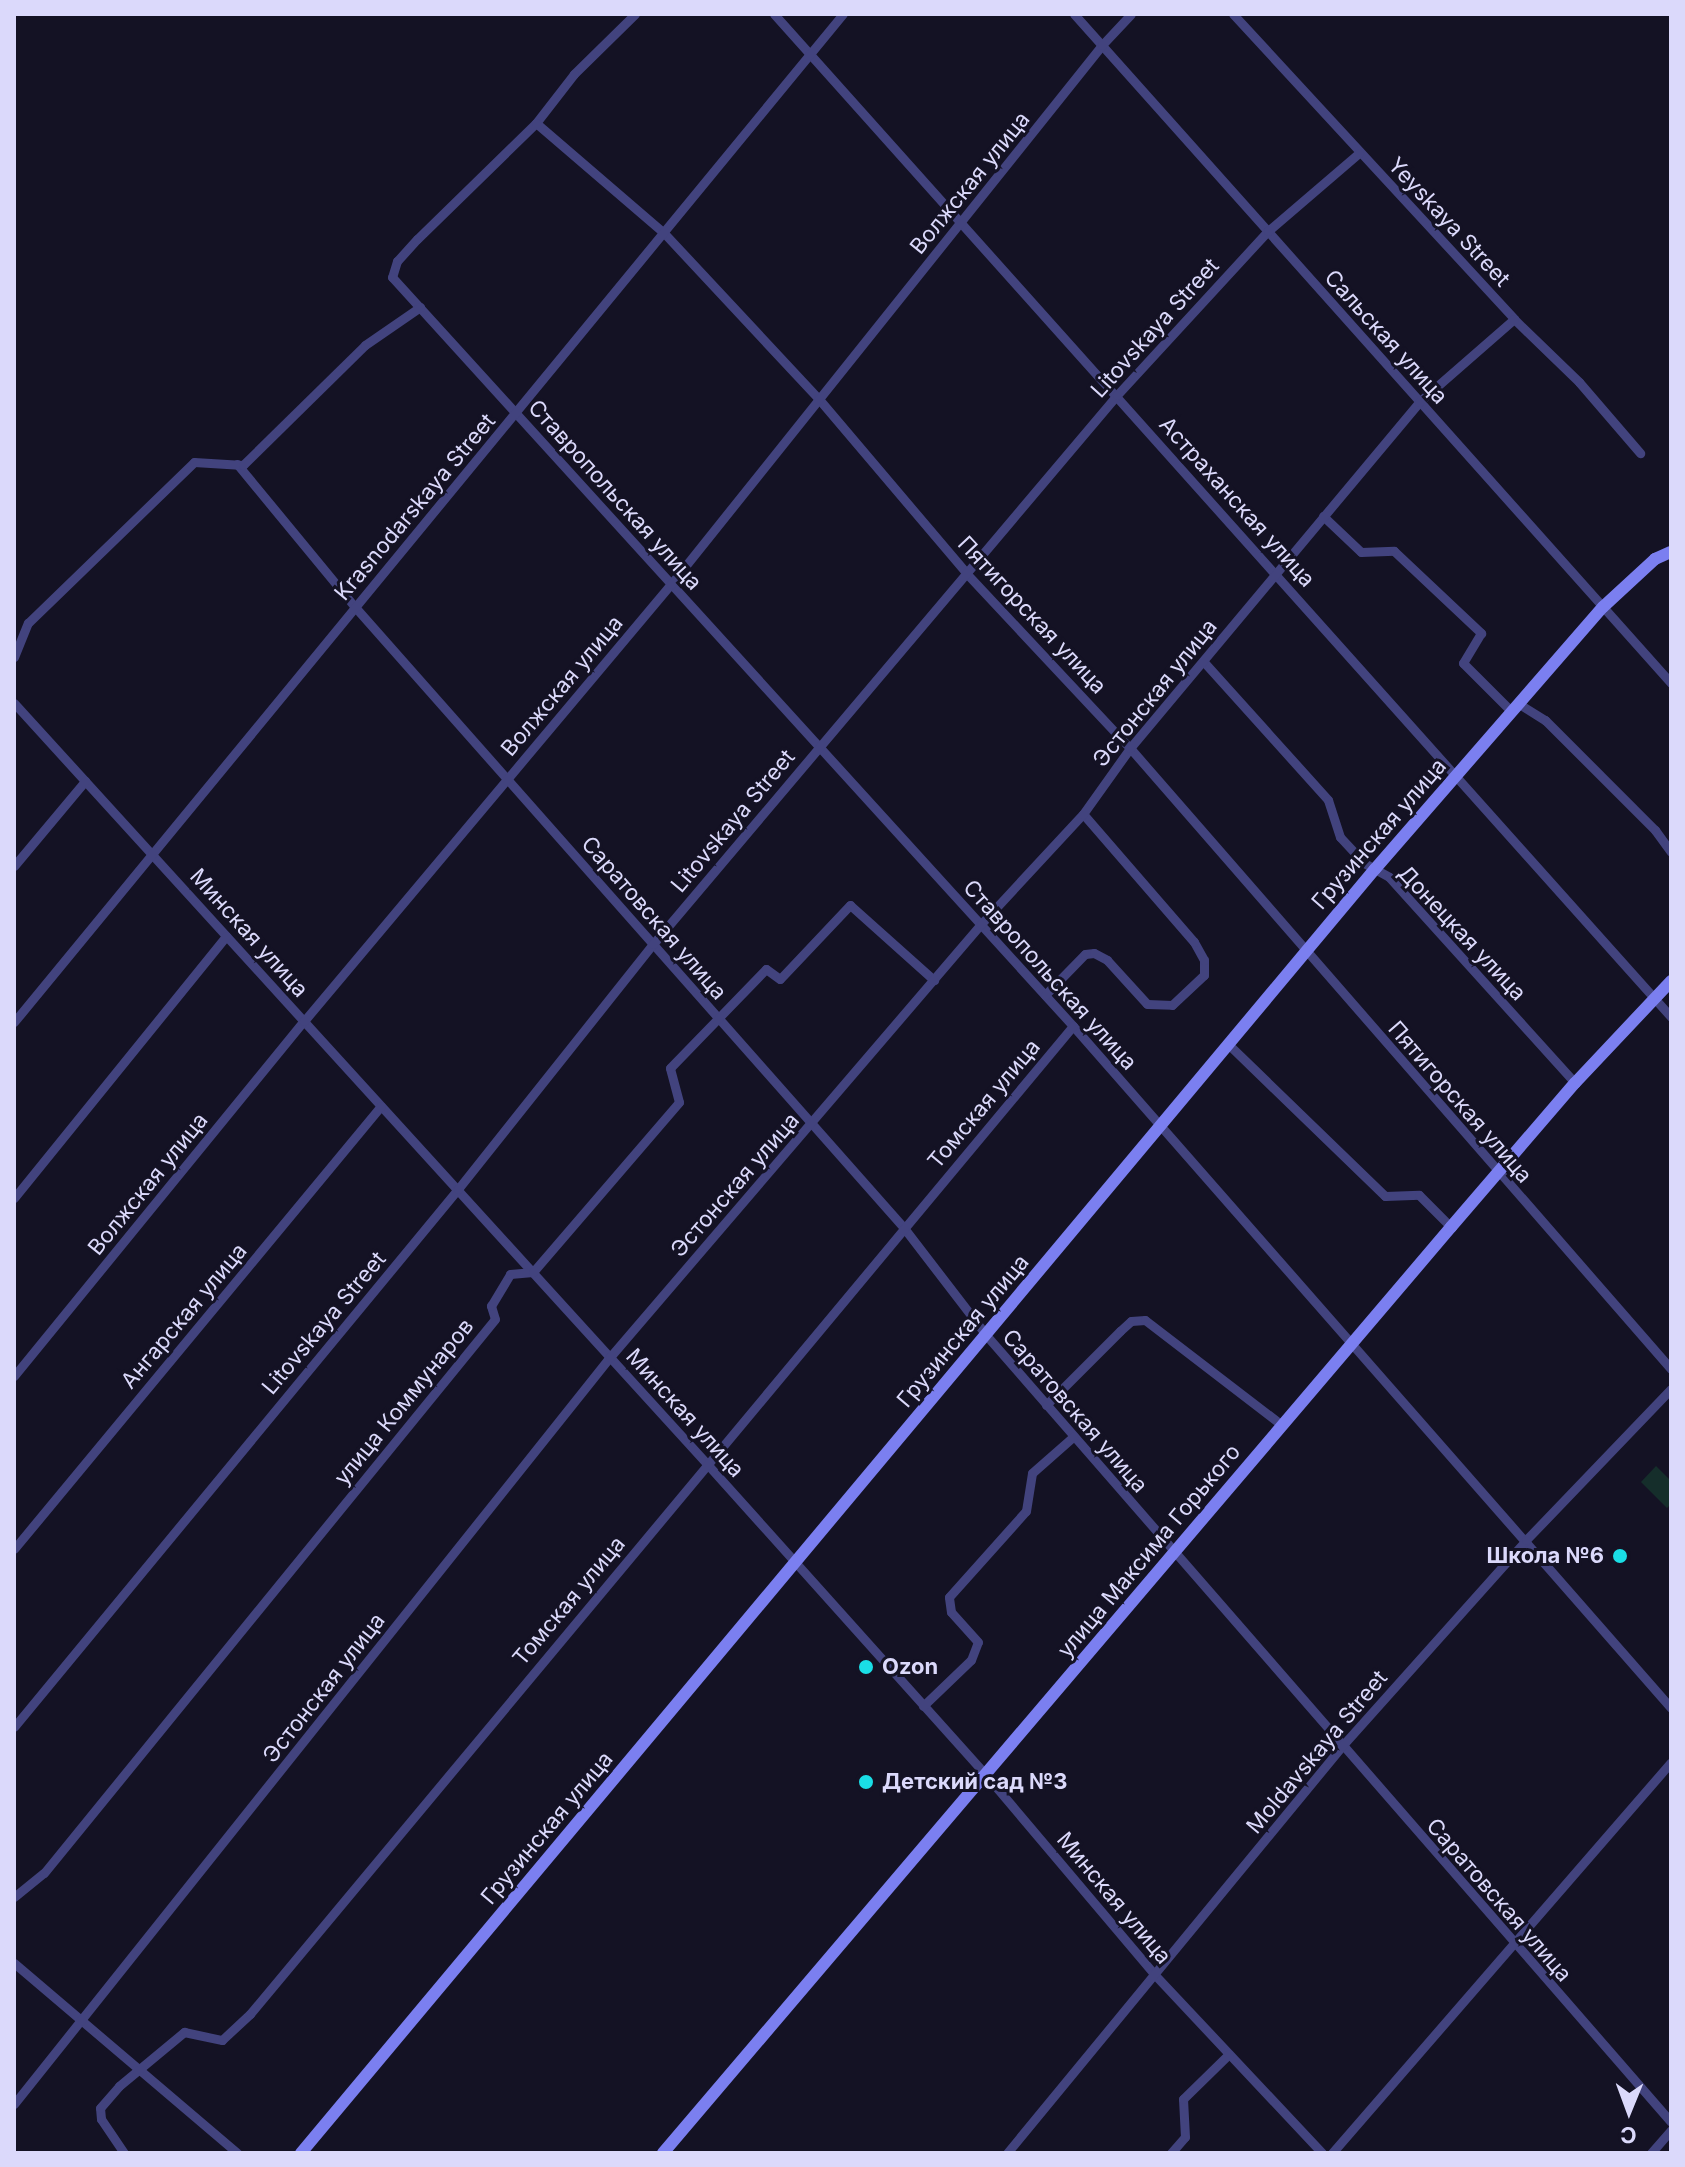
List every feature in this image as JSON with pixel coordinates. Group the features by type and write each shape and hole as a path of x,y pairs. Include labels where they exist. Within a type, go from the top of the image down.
{"main road":[{"name":"Грузинская улица","path":"301,2153 1375,869 1603,607 1646,566 1671,552"},
{"name":"улица Максима Горького","path":"663,2153 1498,1172 1575,1083 1671,981"}],"street":[{"path":"536,123 574,74 635,14"},
{"name":"Астраханская улица","path":"774,14 1671,1017"},
{"name":"Krasnodarskaya Street","path":"14,1022 843,14"},
{"name":"Сальская улица","path":"1074,14 1671,683"},
{"name":"Волжская улица","path":"14,1376 304,1021 671,584 1102,45 1131,14"},
{"name":"Yeyskaya Street","path":"1233,14 1514,319 1579,382 1640,453"},
{"name":"Пятигорская улица","path":"536,123 664,233 818,398 967,574 1130,748 1304,952 1671,1369"},
{"name":"Ставропольская улица","path":"536,123 417,239 397,261 392,277 1073,1026 1671,1708"},
{"name":"Litovskaya Street","path":"14,1727 458,1189 653,944 1117,395 1268,231 1359,153"},
{"path":"14,657 28,623 194,462 243,465 365,345 420,307"},
{"name":"Эстонская улица","path":"14,2104 610,1357 981,924 1083,814 1130,748 1419,402 1514,319"},
{"name":"Саратовская улица","path":"237,464 355,607 904,1228 986,1335 1073,1437 1671,2122"},
{"path":"1323,516 1361,552 1394,551 1481,633 1463,663 1516,708 1545,720 1655,830 1671,852"},
{"name":"Донецкая улица","path":"1203,661 1328,800 1340,837 1364,863 1389,877 1575,1083"},
{"name":"Минская улица","path":"14,703 708,1465 986,1775 1155,1975 1322,2153"},
{"path":"14,866 85,781"},
{"path":"1045,995 1085,954 1094,953 1107,960 1147,1004 1172,1005 1204,975 1204,960 1194,942 1083,814"},
{"name":"улица Коммунаров","path":"14,1897 44,1873 495,1319 491,1306 510,1274 533,1272 679,1102 670,1068 720,1021 766,969 780,979 850,905 934,980"},
{"path":"14,1198 226,936"},
{"name":"Томская улица","path":"124,2153 101,2119 100,2108 119,2086 141,2071 184,2032 222,2040 235,2030 1073,1026"},
{"path":"1227,1043 1385,1196 1419,1195 1451,1227"},
{"name":"Ангарская улица","path":"14,1549 381,1106"},
{"path":"1046,1405 1131,1321 1145,1320 1282,1425"},
{"name":"Moldavskaya Street","path":"1007,2153 1342,1746 1526,1540 1671,1389"},
{"path":"923,1706 971,1660 978,1642 951,1612 949,1597 1026,1511 1032,1473 1073,1437"},
{"path":"1332,2153 1671,1762"},
{"path":"14,1963 237,2153"},
{"path":"1171,2153 1185,2137 1183,2099 1229,2054"},
{"path":"1651,2153 1671,2130"}],"green space":[{"path":"1656,1466 1671,1481 1671,1504 1667,1508 1641,1482"}],"place":[{"name":"Школа №6","path":"1620,1556"},
{"name":"Ozon","path":"866,1667"},
{"name":"Детский сад №3","path":"866,1782"}]}
